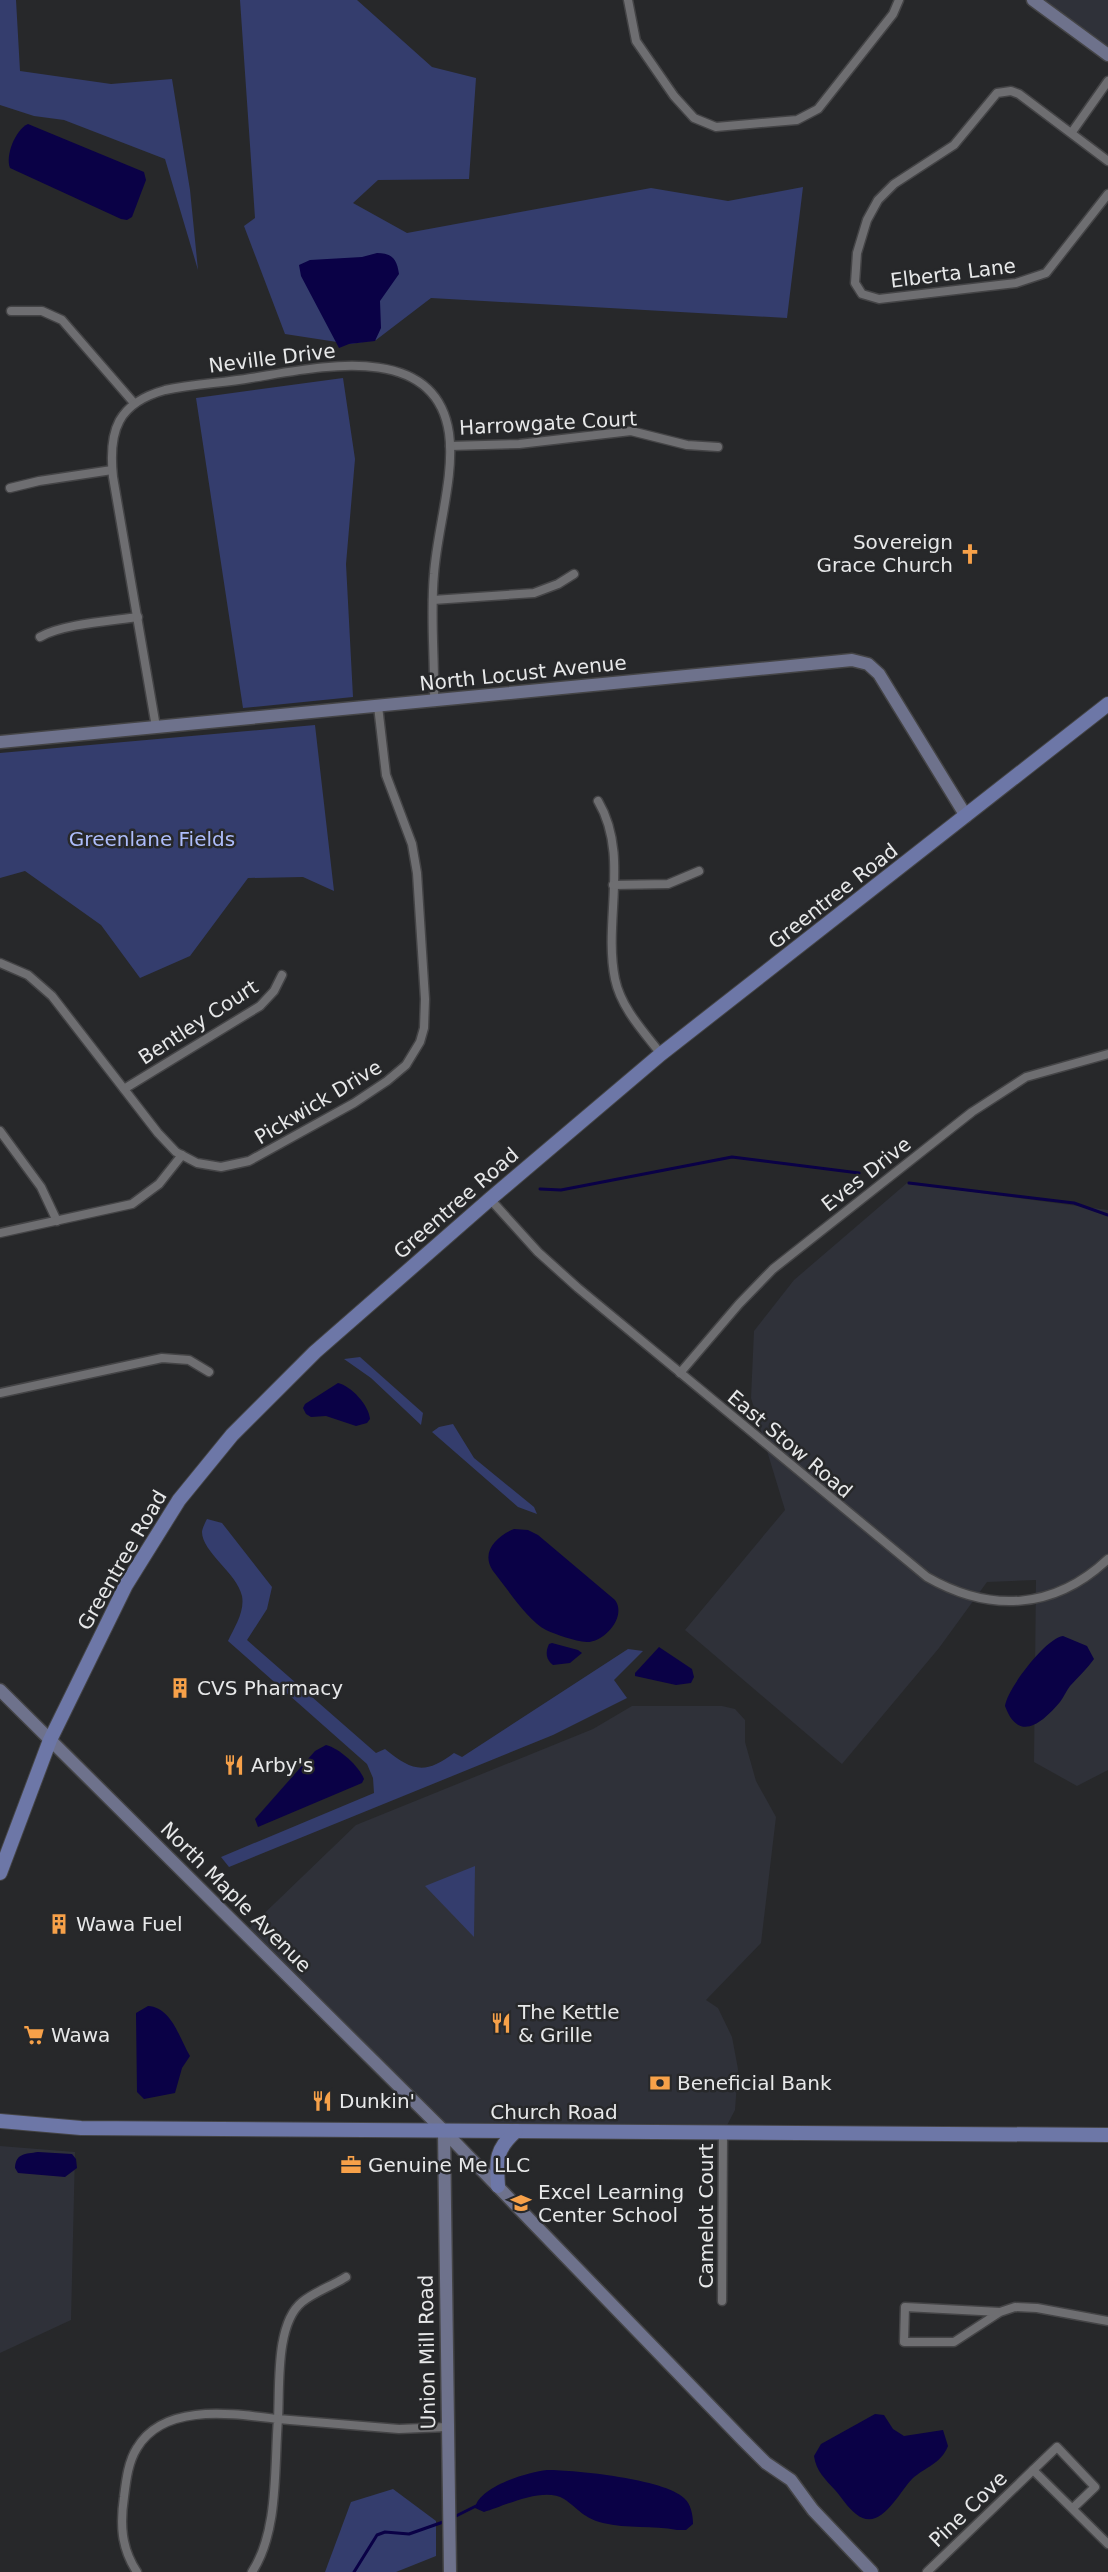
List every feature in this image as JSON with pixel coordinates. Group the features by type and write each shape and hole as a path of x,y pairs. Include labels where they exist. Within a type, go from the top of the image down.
{"main road":[{"name":"Greentree Road","path":"0,1873 50,1740 126,1585 164,1522 201,1471 232,1435 290,1377 490,1198 661,1054 1108,704"},
{"name":"Church Road","path":"0,2121 81,2128 1108,2135"},
{"path":"498,2186 497,2159 500,2148 516,2131"}],"street":[{"path":"628,0 636,41 674,96 694,118 716,127 797,120 818,109 893,14 898,0"},
{"path":"1033,0 1108,55"},
{"path":"1072,132 1108,81"},
{"name":"Elberta Lane","path":"1108,161 1019,94 1011,91 997,93 954,145 894,184 878,200 859,242 854,274 857,289 862,294 879,299 1016,283 1037,278 1046,273 1060,258 1108,194"},
{"path":"11,311 42,311 62,320 134,403"},
{"name":"Neville Drive","path":"156,727 112,470 111,451 115,427 134,403 151,394 197,384 346,366 388,368 412,378 432,395 445,418 450,446 435,561 434,702"},
{"name":"Harrowgate Court","path":"450,446 519,444 631,431 687,445 718,447"},
{"path":"10,488 39,481 112,470"},
{"path":"433,600 534,593 558,584 574,574"},
{"path":"40,637 49,632 67,628 138,617"},
{"name":"North Locust Avenue","path":"0,742 852,660 868,664 879,674 966,816"},
{"name":"Pickwick Drive","path":"0,963 28,975 52,996 158,1133 182,1155 197,1163 221,1167 235,1165 256,1157 387,1081 406,1065 420,1042 425,1014 417,873 412,844 386,775 378,706"},
{"path":"598,801 607,815 613,839 615,980 631,1015 661,1054"},
{"path":"613,885 662,885 699,870"},
{"name":"Bentley Court","path":"124,1089 260,1006 274,991 282,975"},
{"name":"Eves Drive","path":"680,1373 739,1304 773,1269 972,1112 1026,1077 1108,1054"},
{"path":"0,1131 41,1187 57,1221"},
{"path":"0,1233 132,1204 159,1184 182,1155"},
{"name":"East Stow Road","path":"490,1198 551,1264 910,1565 945,1587 984,1599 1003,1601 1042,1598 1077,1584 1108,1559"},
{"path":"0,1393 162,1358 189,1360 209,1372"},
{"name":"North Maple Avenue","path":"0,1690 444,2131 766,2463 791,2480 813,2510 873,2572"},
{"name":"Union Mill Road","path":"444,2131 450,2572"},
{"name":"Camelot Court","path":"722,2301 723,2133"},
{"path":"252,2572 263,2554 269,2529 282,2350 292,2314 309,2297 346,2277"},
{"path":"1000,2312 905,2307 904,2342 954,2342 1000,2312 1015,2307 1037,2308 1108,2321"},
{"path":"137,2572 122,2538 122,2511 132,2459 144,2438 162,2423 185,2416 208,2414 399,2429 447,2427"},
{"name":"Pine Cove","path":"927,2572 1057,2447 1095,2487 1074,2508"},
{"name":"Pine Cove","path":"1033,2470 1108,2544"}],"shaded area":[{"path":"1033,0 1108,0 1108,55"},
{"path":"28,124 144,172 146,180 132,217 127,220 121,219 10,168 9,157 12,144 23,127"},
{"path":"377,253 393,258 399,274 380,301 381,328 375,341 349,344 339,348 301,276 299,265 310,260 362,257"},
{"path":"907,1183 1108,1210 1108,1770 1077,1786 1034,1762 1036,1580 987,1582 939,1648 842,1764 685,1630 785,1510 751,1398 754,1331 794,1280"},
{"path":"338,1383 348,1388 363,1402 370,1419 367,1423 356,1426 326,1416 311,1417 306,1414 303,1408 305,1404"},
{"path":"514,1529 528,1530 538,1535 615,1600 618,1613 607,1633 594,1641 571,1639 539,1626 525,1612 493,1571 488,1557 496,1540"},
{"path":"1063,1636 1087,1646 1094,1659 1070,1686 1060,1702 1039,1722 1024,1727 1017,1724 1005,1706 1007,1698 1028,1665 1047,1645"},
{"path":"549,1644 582,1653 570,1663 553,1665 547,1653"},
{"path":"659,1647 692,1669 694,1677 691,1683 676,1685 635,1676 635,1673"},
{"path":"632,1706 722,1706 735,1709 745,1720 745,1742 756,1781 776,1817 761,1943 706,2000 718,2008 732,2037 738,2069 735,2110 723,2133 444,2131 244,1933 356,1825 593,1729"},
{"path":"326,1745 337,1750 353,1763 364,1779 362,1783 258,1827 255,1819 315,1751"},
{"path":"148,2006 163,2012 169,2018 190,2056 182,2068 175,2093 144,2099 137,2092 136,2013"},
{"path":"0,2146 75,2152 71,2320 0,2353"},
{"path":"38,2152 72,2154 76,2159 77,2168 65,2177 18,2173 15,2168 17,2159 25,2154"},
{"path":"875,2414 884,2415 893,2429 904,2436 943,2430 948,2446 937,2461 912,2479 888,2509 873,2519 865,2519 850,2509 824,2478 814,2456 821,2444"},
{"path":"547,2470 619,2477 674,2491 688,2503 693,2524 686,2530 612,2525 591,2519 564,2499 546,2495 524,2498 484,2512 475,2508 478,2500 494,2487 516,2477"}],"green space":[{"path":"0,0 16,0 20,71 111,84 172,79 190,190 198,270 165,159 64,120 34,116 0,105"},
{"path":"240,0 357,0 432,67 476,78 469,179 378,180 353,203 407,233 651,188 728,201 803,187 787,318 431,298 376,340 350,344 285,334 244,226 255,218"},
{"path":"343,378 355,459 346,564 353,697 243,708 196,398"},
{"name":"Greenlane Fields","path":"315,725 334,891 303,877 248,878 190,956 140,978 101,925 25,871 0,878 0,753"},
{"path":"360,1357 423,1413 421,1425 371,1378 344,1359"},
{"path":"453,1424 474,1458 534,1507 537,1514 518,1507 432,1432 439,1427"},
{"path":"207,1519 222,1523 272,1587 267,1609 247,1640 376,1753 385,1749 403,1762 419,1768 435,1765 454,1753 462,1757 628,1649 643,1651 614,1680 627,1698 553,1735 229,1867 221,1857 374,1793 373,1778 367,1764 228,1641 240,1614 242,1596 234,1579 213,1555 204,1540 202,1531"},
{"path":"475,1866 474,1937 425,1886"},
{"path":"393,2489 436,2521 436,2556 396,2572 325,2572 351,2502"}],"waterway":[{"path":"540,1189 561,1190 732,1157 859,1173"},
{"path":"909,1183 1074,1203 1108,1215"},
{"path":"452,2518 476,2506"},
{"path":"354,2572 377,2535 385,2532 409,2534 446,2521"}],"place":[{"name":"Sovereign Grace Church","path":"970,554"},
{"name":"CVS Pharmacy","path":"180,1688"},
{"name":"Arby's","path":"234,1765"},
{"name":"Wawa Fuel","path":"59,1924"},
{"name":"The Kettle & Grille","path":"501,2023"},
{"name":"Wawa","path":"34,2035"},
{"name":"Beneficial Bank","path":"660,2083"},
{"name":"Dunkin'","path":"322,2101"},
{"name":"Genuine Me LLC","path":"351,2165"},
{"name":"Excel Learning Center School","path":"521,2203"}]}
